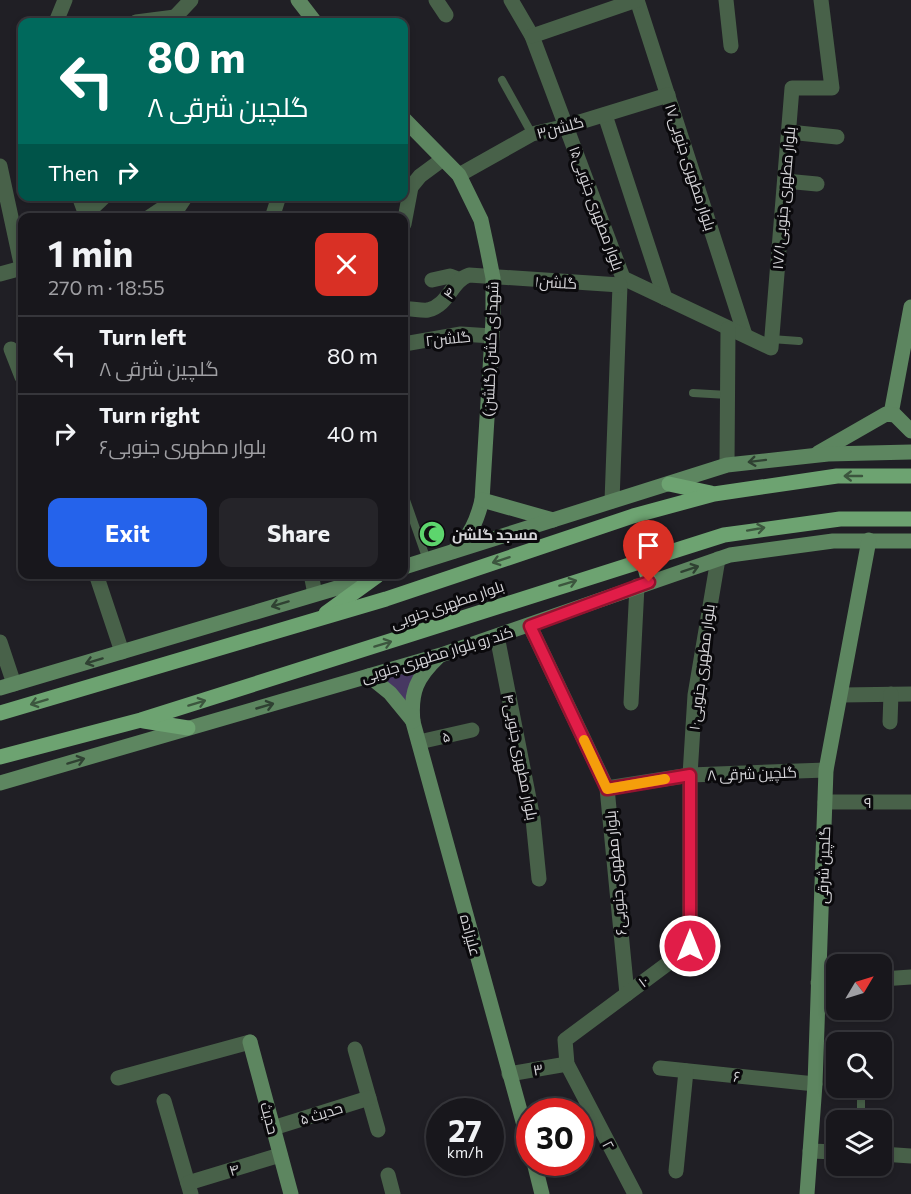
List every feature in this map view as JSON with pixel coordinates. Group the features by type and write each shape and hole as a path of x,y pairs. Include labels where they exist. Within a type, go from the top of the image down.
{"main road":[{"name":"بلوار مطهری جنوبی","path":"0,713 386,599 633,516 714,494 837,477 911,476"},
{"path":"669,484 714,494"},
{"name":"بلوار مطهری جنوبی","path":"0,757 141,720 724,535 778,525 840,519 911,519"},
{"path":"642,561 643,584"},
{"path":"316,620 372,579"},
{"path":"141,720 188,728"}],"street":[{"path":"58,18 65,0"},
{"path":"177,18 190,0"},
{"path":"298,0 312,18"},
{"path":"436,0 446,15"},
{"name":"بلوار مطهری جنوبی۱۵","path":"511,0 532,36 567,126 621,281 612,501"},
{"path":"532,36 637,0"},
{"name":"بلوار مطهری جنوبی۱۷","path":"637,0 745,335"},
{"path":"726,0 731,46"},
{"name":"بلوار مطهری جنوبی۱۷/۱","path":"771,343 792,88 832,88 821,0"},
{"name":"گلشن۳","path":"459,175 532,134 567,126 668,95"},
{"path":"605,115 665,298"},
{"name":"شهدای کشن (گلشن)","path":"408,123 459,175 481,220 493,278 492,336 482,500 477,521 466,540 453,552"},
{"path":"789,132 837,137"},
{"path":"406,213 411,187 420,176 443,159"},
{"path":"0,166 18,249"},
{"path":"785,181 817,184"},
{"path":"89,213 100,201"},
{"path":"156,213 163,208 178,208 183,201"},
{"path":"0,274 18,269"},
{"name":"۴","path":"408,309 428,310 441,304 458,279 469,275 493,278"},
{"path":"432,280 450,276 458,279"},
{"name":"گلشن۱","path":"493,278 621,281"},
{"path":"621,281 665,298 728,329 771,343"},
{"path":"891,414 911,307"},
{"path":"727,465 728,329"},
{"name":"گلشن۲","path":"408,343 461,334 492,336"},
{"path":"11,349 18,367"},
{"path":"816,455 877,419 891,414 900,418 911,431"},
{"path":"408,566 727,465 816,455 911,452"},
{"path":"482,500 553,520"},
{"name":"کند رو بلوار مطهری جنوبی","path":"0,783 441,655 718,559 782,546 869,540 911,541"},
{"name":"گلچین شرقی","path":"807,1194 815,1084 826,770 869,540"},
{"name":"بلوار مطهری جنوبی۱۰","path":"690,775 695,695 718,559"},
{"path":"98,579 122,652"},
{"path":"311,579 315,594"},
{"path":"0,642 7,686 365,579"},
{"path":"631,703 643,584"},
{"name":"بلوار مطهری جنوبی۶","path":"530,626 607,789 627,994"},
{"name":"بلوار مطهری جنوبی۴","path":"497,636 533,819 539,879"},
{"name":"علیزاده","path":"441,655 422,672 416,684 412,696 413,722 516,1098"},
{"name":"علیزاده","path":"369,676 390,693 413,722"},
{"path":"890,722 891,694"},
{"path":"841,695 911,694"},
{"name":"۵","path":"419,742 472,730"},
{"name":"۸ گلچین شرقی","path":"607,789 690,775 826,770"},
{"name":"۱۰","path":"567,1064 565,1040 690,946 690,775"},
{"name":"۹","path":"825,802 911,802"},
{"path":"892,978 911,977"},
{"path":"818,983 826,983"},
{"name":"حدیث","path":"118,1078 250,1042 291,1194"},
{"path":"355,1049 378,1130"},
{"name":"۳","path":"510,1074 567,1064"},
{"name":"۲","path":"567,1064 635,1194"},
{"name":"۶","path":"660,1068 815,1084"},
{"path":"676,1171 686,1071"},
{"name":"حدیث ۵","path":"273,1128 369,1098"},
{"path":"164,1101 189,1188"},
{"path":"810,1151 826,1152"},
{"name":"۴","path":"189,1188 280,1155"},
{"path":"892,1155 911,1156"},
{"path":"388,1175 393,1194"},
{"path":"538,1176 542,1194"}],"lane":[{"path":"501,81 532,134"},
{"path":"771,343 799,341"},
{"path":"693,393 728,395"},
{"path":"408,507 427,560"}],"shaded area":[{"path":"417,667 405,702 379,677"}],"slow traffic":[{"path":"584,740 607,789 665,779"}],"place":[{"name":"مسجد گلشن","path":"432,534"}],"route":[{"path":"649,582 530,626 607,789 690,775 690,946"}]}
